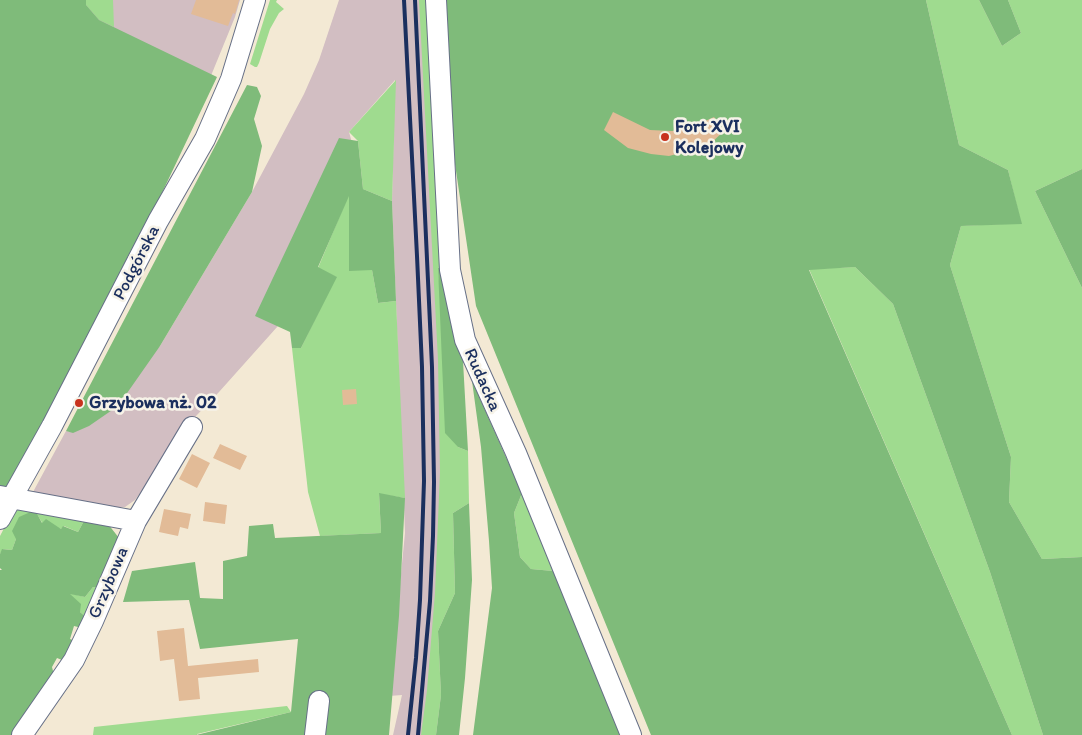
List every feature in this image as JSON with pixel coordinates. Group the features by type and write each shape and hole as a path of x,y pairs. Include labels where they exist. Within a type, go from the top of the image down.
{"street":[{"name":"Podgórska","path":"0,519 6,497 61,409 158,221 205,140 231,79 255,0"},
{"name":"Rudacka","path":"436,0 450,270 465,340 516,454 631,735"},
{"name":"Grzybowa","path":"22,735 74,660 136,521 192,427"},
{"path":"6,497 136,521"},
{"path":"315,735 319,701"}],"shaded area":[{"path":"80,0 240,0 208,83 73,39"},
{"path":"339,0 423,0 449,507 428,735 393,735 402,695 389,696 405,533 392,201 395,80 349,132 358,164 286,317 196,416 135,500 125,507 117,507 33,492 66,431 73,432 160,346 252,192 304,94 319,60"}],"green space":[{"path":"0,0 86,0 86,5 99,20 217,77 151,216 0,507"},
{"path":"86,0 113,0 114,27 99,20 86,5"},
{"path":"270,0 277,0 276,2 284,9 279,13 270,29 259,63 255,67 250,64"},
{"path":"419,0 428,0 441,267 438,268 439,282 458,447 468,451 469,503 453,513 455,593 438,631 441,695 436,735 421,735 427,690 435,593 440,472 438,360"},
{"path":"444,0 926,0 959,145 1008,170 1022,224 961,226 950,265 1011,457 1009,502 1042,559 1082,557 1082,735 1043,735 990,572 893,304 855,267 809,270 1012,735 651,735 476,306 447,110"},
{"path":"926,0 979,0 1002,46 1021,33 1008,0 1082,0 1082,169 1035,191 1082,288 1082,557 1042,559 1009,502 1011,457 950,265 961,226 1021,223 1008,170 959,145"},
{"path":"979,0 1008,0 1021,33 1002,46"},
{"path":"396,80 392,201 363,189 358,141 349,132"},
{"path":"247,85 257,87 261,96 254,119 262,146 252,192 160,346 118,406 89,426 73,433 66,431"},
{"path":"339,138 358,141 363,189 392,201 396,301 378,303 372,270 349,271 349,196 318,267 337,277 301,348 292,348 290,332 255,316"},
{"path":"1082,169 1082,288 1035,191"},
{"path":"349,194 372,270 378,303 396,301 405,498 379,494 381,533 320,536 308,492 292,348 301,348 336,277 318,268"},
{"path":"441,267 463,361 468,451 458,447 445,433 438,268"},
{"path":"855,267 893,304 990,572 1043,735 1012,735 809,269"},
{"path":"472,381 522,493 514,513 520,557 531,569 553,571 621,735 473,735 492,588 481,447"},
{"path":"379,493 405,498 399,616 389,735 196,735 291,712 298,639 200,649 189,600 123,602 132,571 195,562 200,598 223,599 223,561 247,556 249,526 273,524 275,538 381,533"},
{"path":"522,493 553,571 531,569 520,557 514,513"},
{"path":"469,503 472,580 459,735 436,735 441,695 438,631 455,593 453,513"},
{"path":"26,508 85,519 78,532 64,526 61,529 43,524 35,511 16,539 12,550 3,549 0,554 0,536 12,513"},
{"path":"35,510 42,523 46,519 61,529 63,526 78,532 85,519 108,524 119,538 101,588 93,587 85,597 70,594 81,604 80,612 87,618 82,628 74,626 70,639 78,642 67,662 57,658 52,667 54,675 13,735 0,735 0,570 2,570 0,568 0,554 2,549 12,550 16,539 12,531 19,517"},
{"path":"93,587 101,588 87,618 80,612 69,593 85,597"},
{"path":"287,706 291,712 197,735 93,735 94,727"}],"building":[{"path":"196,0 239,0 235,14 233,13 228,26 191,14"},
{"name":"Fort XVI Kolejowy","path":"613,112 650,130 672,131 688,129 714,117 724,131 710,144 692,150 669,156 651,154 628,148 604,130"},
{"path":"356,389 357,404 343,405 342,390"},
{"path":"220,444 247,456 240,470 213,458"},
{"path":"192,454 210,463 197,488 179,479"},
{"path":"205,502 227,505 225,524 203,521"},
{"path":"164,509 191,514 188,529 180,527 178,536 159,532"},
{"path":"184,628 188,666 258,659 259,672 198,678 200,699 179,701 174,659 160,661 157,631"}],"railway":[{"path":"404,0 422,367 424,481 420,600 408,735"},
{"path":"415,0 432,367 434,482 430,601 418,735"}],"place":[{"name":"Fort XVI Kolejowy","path":"665,137"},
{"name":"Grzybowa nż. 02","path":"79,403"}]}
